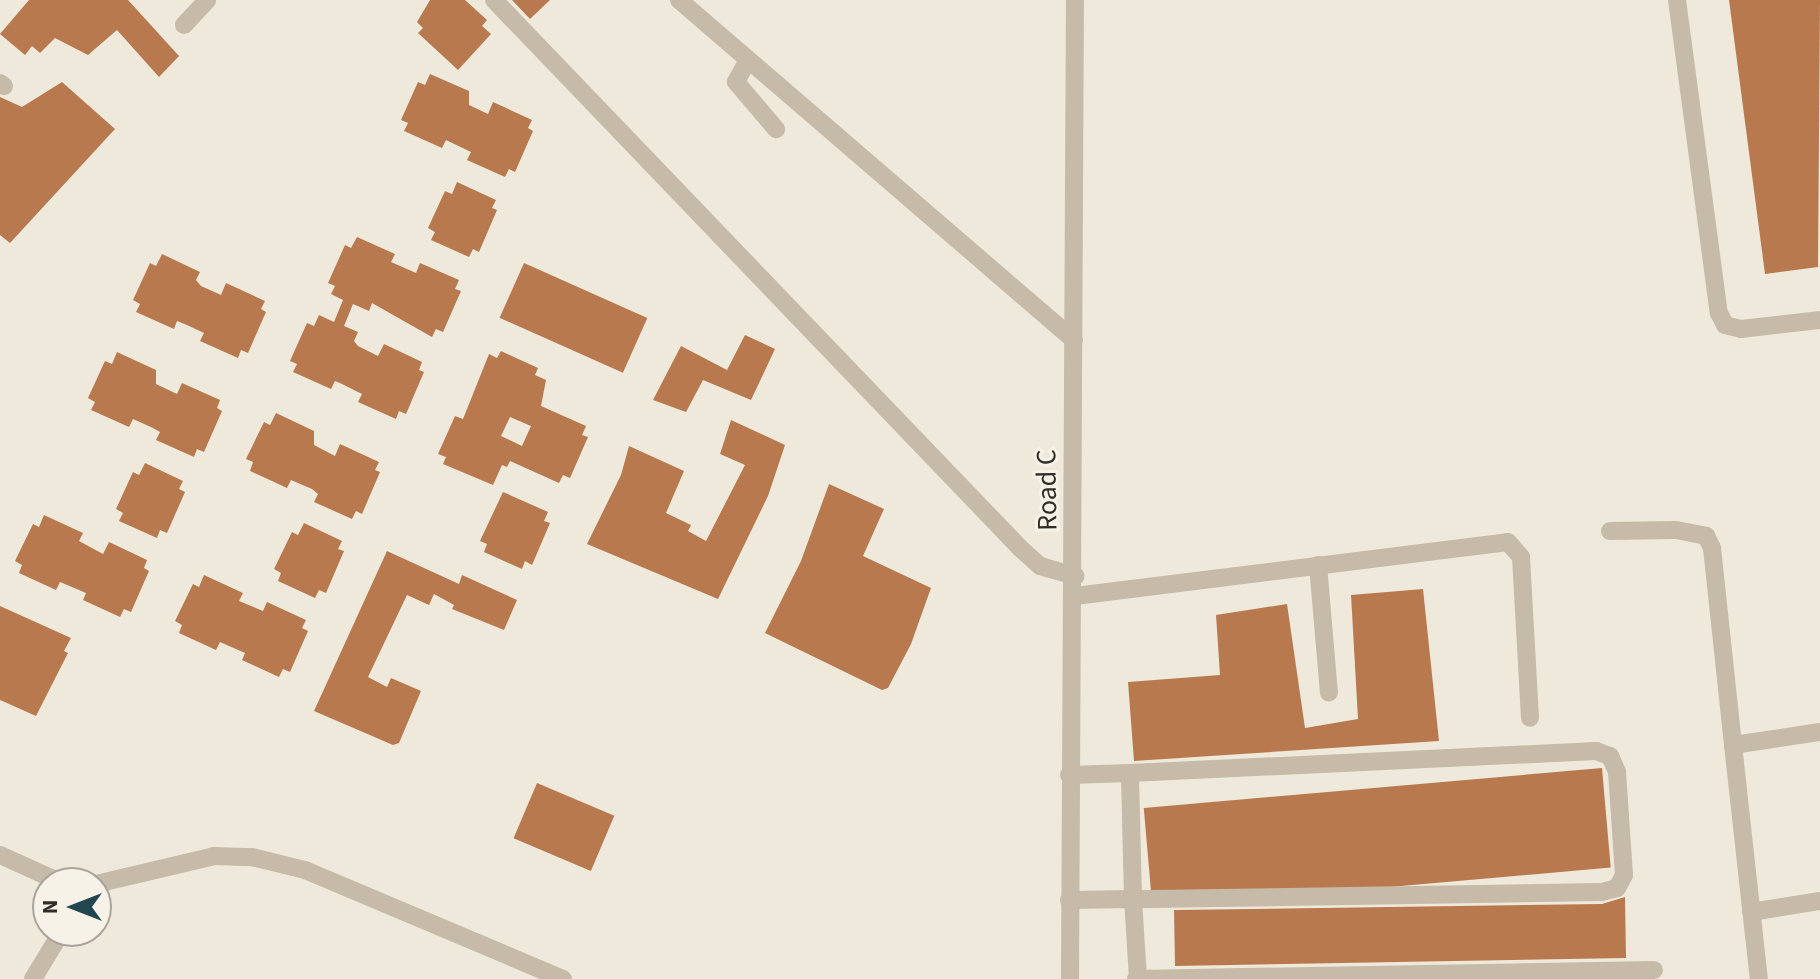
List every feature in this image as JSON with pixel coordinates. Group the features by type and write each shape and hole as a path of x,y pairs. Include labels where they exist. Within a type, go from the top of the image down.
{"street":[{"path":"184,25 207,0"},
{"path":"494,0 1020,548 1040,566 1076,576"},
{"path":"679,0 1074,340"},
{"name":"Road C","path":"1070,979 1069,775 1076,576 1075,0"},
{"path":"1677,0 1719,313 1725,325 1741,329 1820,320"},
{"path":"748,60 736,82 776,129"},
{"path":"1610,531 1686,530 1706,536 1712,548 1759,979"},
{"path":"1075,596 1497,541 1517,547 1530,718"},
{"path":"1318,565 1329,693"},
{"path":"1733,745 1820,732"},
{"path":"1069,775 1596,751 1610,756 1617,772 1624,875 1617,888 1602,892 1069,900"},
{"path":"1130,773 1137,979 1654,970"},
{"path":"0,855 32,869"},
{"path":"112,880 214,856 252,857 305,870 563,979"},
{"path":"1751,912 1820,901"},
{"path":"33,979 52,947"}],"building":[{"path":"29,0 128,0 179,56 159,77 117,30 88,55 55,38 40,53 32,46 25,55 0,34"},
{"path":"430,0 465,0 487,20 482,26 491,34 458,70 418,33 423,28 417,22"},
{"path":"512,0 550,0 530,19"},
{"path":"1729,0 1820,0 1818,267 1765,274"},
{"path":"430,74 469,91 469,105 488,114 493,102 532,120 528,128 533,131 515,172 509,169 505,177 467,160 471,152 446,140 442,148 404,131 408,123 401,120 418,82 425,85"},
{"path":"62,82 115,129 10,243 0,235 0,97 22,107"},
{"path":"457,182 496,200 492,208 497,210 479,252 473,249 469,257 431,240 435,232 428,228 445,191 452,194"},
{"path":"357,237 395,254 391,262 416,273 420,263 459,280 455,289 461,291 443,332 436,329 432,337 372,303 369,311 353,304 344,326 358,332 354,341 358,346 378,356 384,344 422,362 419,370 424,372 406,414 399,411 396,419 358,402 362,394 342,384 335,381 331,389 293,372 297,364 290,361 307,323 314,326 319,315 334,322 343,300 331,294 335,286 328,283 345,245 351,248"},
{"path":"162,254 200,272 196,280 201,286 221,295 226,283 265,301 261,309 266,312 248,353 241,350 238,358 200,341 204,333 187,325 177,321 174,329 136,312 140,304 133,300 150,263 156,266"},
{"path":"524,263 647,318 623,373 500,318"},
{"path":"745,335 775,349 751,400 703,380 686,412 653,400 681,346 727,370"},
{"path":"501,351 538,368 535,375 546,380 541,406 586,426 582,435 588,437 570,478 563,475 559,483 510,461 507,467 502,465 493,485 443,464 446,457 438,454 455,416 463,419 489,354 497,358","holes":["510,417 531,426 522,446 501,436"]},
{"path":"117,352 156,370 156,384 177,394 182,383 220,400 217,408 222,411 204,452 197,449 194,457 156,440 160,432 153,428 133,419 129,427 91,410 95,402 88,398 105,361 112,364"},
{"path":"276,413 314,431 314,445 335,456 340,444 379,462 375,470 380,472 362,514 356,511 352,519 314,502 318,494 312,489 291,480 287,488 250,471 253,462 246,459 264,422 270,425"},
{"path":"731,420 785,445 768,496 718,599 587,544 621,475 629,446 684,471 666,513 691,525 688,531 706,541 745,465 720,454"},
{"path":"145,463 183,481 179,489 185,492 167,533 160,530 157,538 119,521 123,513 116,509 133,472 139,475"},
{"path":"829,484 884,509 863,556 931,588 911,644 888,688 882,690 765,633 801,561"},
{"path":"503,492 548,512 544,521 550,523 532,565 525,561 522,569 484,552 487,544 480,541"},
{"path":"44,515 83,533 79,541 103,554 109,542 147,560 144,568 149,571 131,612 124,609 120,617 83,600 86,593 60,582 56,590 19,573 22,565 15,561 33,524 39,527"},
{"path":"304,523 342,541 338,549 344,551 326,593 319,590 315,598 278,581 281,573 274,569 292,532 298,535"},
{"path":"387,551 459,584 462,575 517,600 504,630 452,609 454,605 434,594 429,605 407,595 368,677 387,687 391,678 421,691 399,743 393,745 314,711"},
{"path":"204,575 243,593 239,601 263,611 267,602 306,620 302,628 308,631 290,672 283,669 279,677 242,660 245,653 220,642 216,650 179,633 182,625 175,621 193,584 199,587"},
{"path":"1423,589 1439,741 1134,761 1128,682 1220,675 1216,615 1287,604 1305,728 1358,719 1351,595"},
{"path":"0,606 71,638 64,651 68,653 36,716 0,700"},
{"path":"1602,768 1611,868 1152,908 1144,808"},
{"path":"537,783 614,816 591,871 514,838"},
{"path":"1625,897 1626,958 1175,966 1174,910 1602,904"}]}
